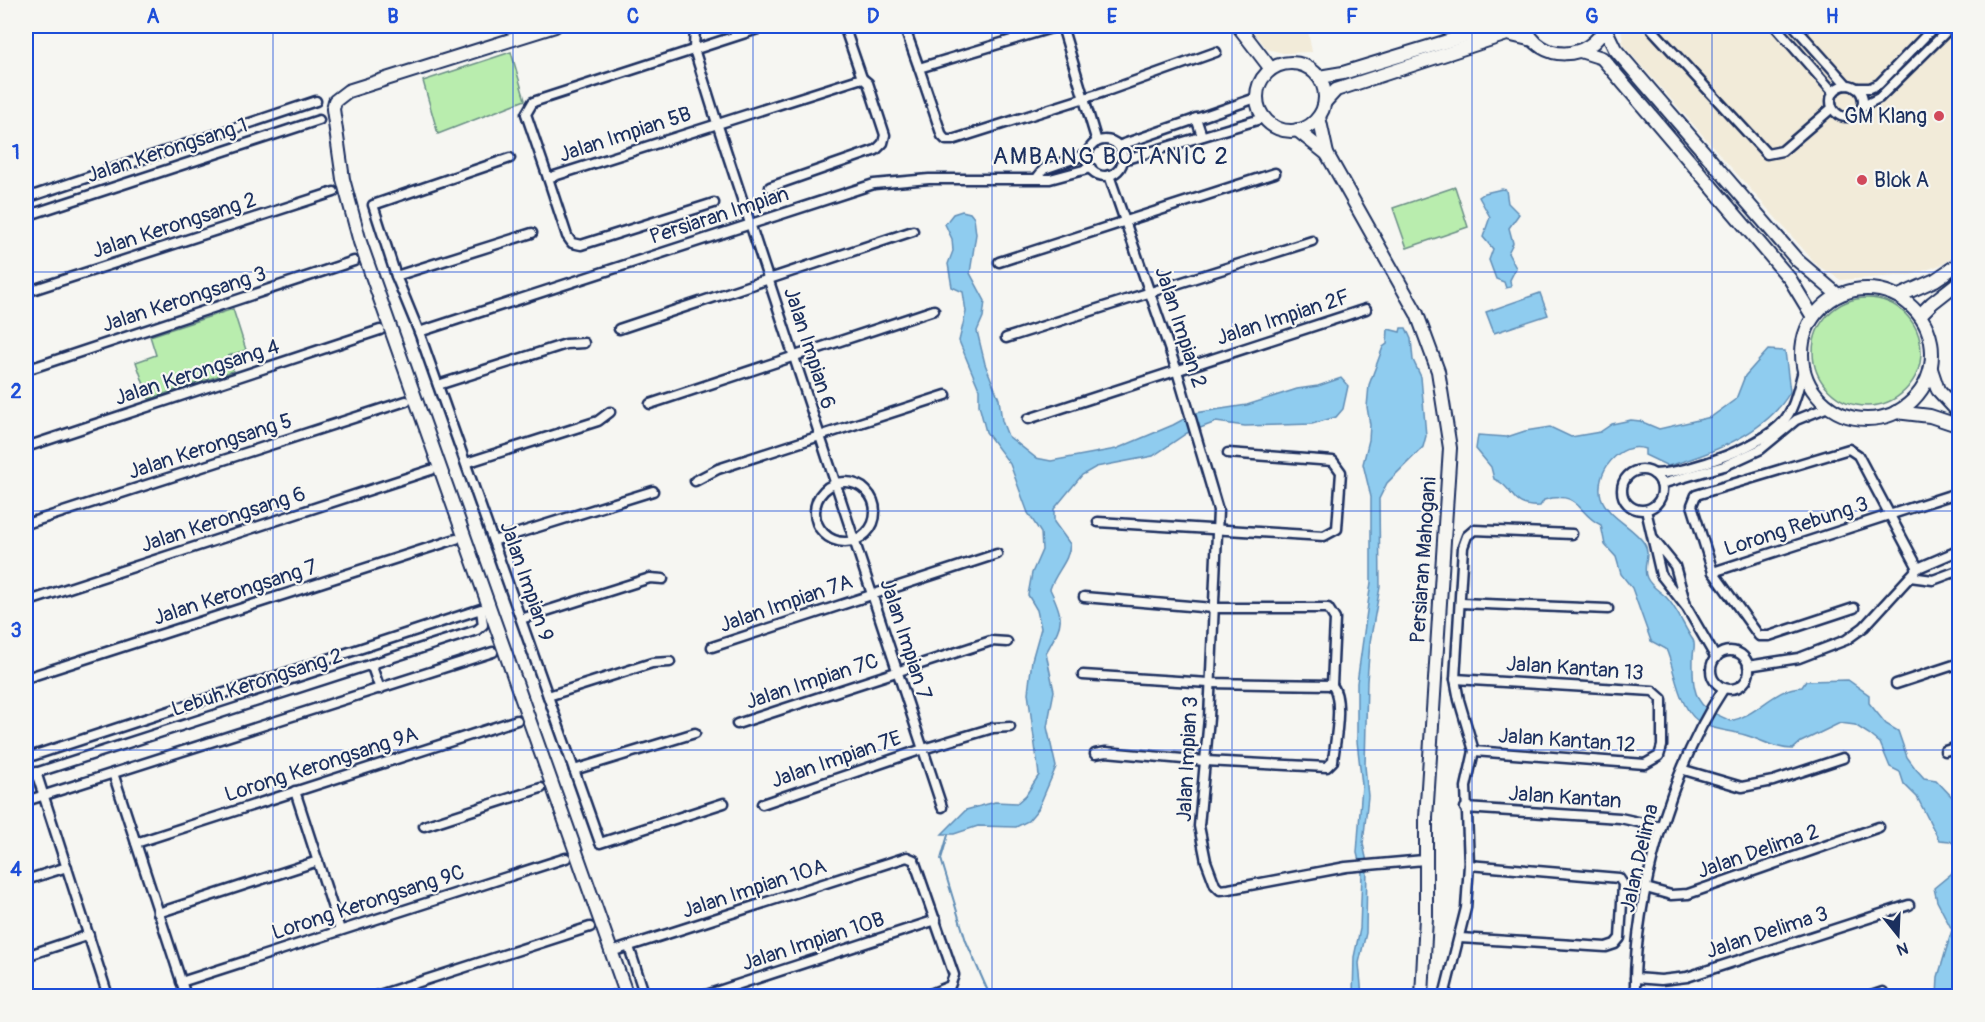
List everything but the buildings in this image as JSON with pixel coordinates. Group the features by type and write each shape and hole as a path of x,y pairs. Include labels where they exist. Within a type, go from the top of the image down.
{"main road":[{"path":"555,26 348,91 335,101 333,109 343,179 360,242 611,952 618,996"},
{"path":"1238,26 1271,69"},
{"path":"1319,77 1343,73 1497,26"},
{"path":"1525,26 1533,40"},
{"path":"1297,130 1313,123 1319,117 1325,102 1336,90 1507,34 1533,40 1550,51 1560,54 1580,51 1590,46 1605,27 1615,49 1797,260 1838,295"},
{"path":"1580,51 1602,57 1790,279 1813,317"},
{"path":"1325,102 1323,85 1319,77 1302,64 1292,62 1271,69 1260,81 1256,98 1264,118 1275,127 1297,130 1327,154"},
{"path":"1319,117 1327,154"},
{"name":"Persiaran Mahogani","path":"1327,154 1417,314 1438,371 1450,448 1424,860 1426,917 1422,996"},
{"path":"1899,296 1935,280 1959,263"},
{"path":"1920,315 1959,281"},
{"path":"1869,288 1899,296 1920,315 1933,346 1931,369 1918,395 1896,412 1882,417 1854,418 1828,407 1817,397 1803,370 1801,352 1804,333 1813,317 1838,295 1869,288"},
{"path":"1931,369 1938,390 1959,414"},
{"path":"1896,412 1930,416 1959,426"}],"street":[{"name":"Jalan Impian 6","path":"695,26 694,49 717,123 855,540"},
{"path":"548,178 526,114 533,102 767,26"},
{"path":"770,187 876,150 883,143 885,135 868,83 862,78 844,26"},
{"path":"904,26 942,136 946,140 1085,98 1216,52"},
{"path":"919,68 1058,26"},
{"path":"1062,26 1097,142"},
{"path":"1649,26 1767,154 1782,151 1832,108"},
{"path":"1775,26 1833,92 1832,108 1837,114 1846,118 1856,115 1863,106 1879,98 1952,26"},
{"path":"1794,26 1847,85 1856,88 1870,88 1879,84 1935,26"},
{"name":"Jalan Impian 5B","path":"714,203 581,245 572,243 567,236 548,178 862,78"},
{"path":"1833,92 1847,85"},
{"path":"1856,88 1862,96 1863,106"},
{"path":"1118,146 1256,98"},
{"path":"26,198 316,101"},
{"path":"1196,118 1202,136"},
{"path":"1123,160 1264,118"},
{"name":"Jalan Kerongsang 1","path":"26,216 319,120"},
{"path":"1171,126 1177,143"},
{"path":"1111,141 1118,146 1123,160 1120,168 1109,175 1099,174 1091,168 1088,154 1097,142 1111,141"},
{"name":"Persiaran Impian","path":"1036,178 1044,169 1088,154"},
{"name":"Jalan Impian 9","path":"510,158 373,205 396,276 419,332 600,843 723,803"},
{"name":"Persiaran Impian","path":"419,332 874,184 893,180 1050,179 1091,168"},
{"path":"999,262 1275,173"},
{"name":"Jalan Impian 2","path":"1109,175 1152,294 1215,491"},
{"name":"Jalan Kerongsang 2","path":"26,292 334,192"},
{"path":"619,329 912,231"},
{"path":"396,276 532,233"},
{"path":"1006,338 1152,294 1312,241"},
{"name":"Jalan Kerongsang 3","path":"26,370 354,261"},
{"name":"Jalan Impian 2F","path":"1028,419 1366,309"},
{"path":"650,404 934,310"},
{"name":"Jalan Kerongsang 4","path":"26,447 380,330"},
{"path":"438,385 566,344 584,343"},
{"path":"1654,474 1674,473 1754,443 1788,415 1803,370"},
{"path":"695,481 718,469 946,395"},
{"name":"Jalan Kerongsang 5","path":"26,524 406,402"},
{"path":"1661,484 1724,466 1761,449 1796,420 1828,407"},
{"path":"465,463 598,421 610,412"},
{"path":"1854,608 1769,636 1759,636 1713,572 1692,506 1696,495 1849,449 1858,455 1918,568"},
{"path":"1098,522 1324,536 1337,529 1341,472 1333,461 1228,453"},
{"name":"Jalan Kerongsang 6","path":"26,602 431,470"},
{"path":"1636,471 1648,471 1654,474 1661,484 1662,491 1658,503 1646,510 1633,508 1627,504 1623,498 1622,485 1636,471"},
{"path":"836,484 856,484 871,497 875,507 872,526 855,540 837,541 829,537 817,522 817,503 821,495 836,484"},
{"path":"494,541 653,491"},
{"name":"Jalan Impian 3","path":"1215,491 1218,510 1217,531 1205,761 1199,826 1206,861 1217,889 1229,889 1346,867 1424,860"},
{"name":"Lorong Rebung 3","path":"1713,572 1959,492"},
{"path":"1646,510 1661,575 1686,608 1716,658"},
{"path":"1444,996 1466,908 1469,865 1466,808 1474,751 1458,700 1455,679 1461,603 1460,564 1467,536 1473,531 1484,530 1572,534"},
{"name":"Jalan Kerongsang 7","path":"26,678 456,539"},
{"path":"1654,539 1667,554 1680,576 1686,608"},
{"name":"Jalan Impian 7","path":"855,540 942,807"},
{"path":"1748,666 1800,658 1846,640 1864,627 1918,568 1959,550"},
{"name":"Jalan Impian 7A","path":"712,647 997,554"},
{"path":"1910,577 1933,580 1959,570"},
{"path":"521,619 650,578 663,579"},
{"path":"1084,597 1213,608 1328,608 1335,619 1332,685 1338,692 1337,726 1333,761 1326,767 1205,761 1106,752 1095,754"},
{"path":"1461,603 1608,609"},
{"name":"Lebuh Kerongsang 2","path":"26,776 477,630 483,625 481,609 128,724"},
{"name":"Jalan Impian 7C","path":"737,724 992,641 1007,642"},
{"path":"1731,651 1742,656 1748,666 1747,679 1743,684 1731,689 1718,686 1711,675 1712,663 1716,658 1731,651"},
{"path":"26,801 493,652"},
{"path":"548,696 652,663 670,662"},
{"path":"1896,684 1959,663"},
{"path":"371,664 380,689"},
{"path":"1083,675 1209,683 1332,685"},
{"name":"Jalan Kantan 13","path":"1455,679 1653,691 1662,699 1663,725"},
{"name":"Jalan Delima","path":"1635,996 1635,978 1646,888 1661,827 1699,732 1724,688"},
{"name":"Lorong Kerongsang 9A","path":"136,843 517,720"},
{"path":"26,758 128,724 134,741"},
{"name":"Jalan Kantan 12","path":"1474,751 1645,764 1659,756 1663,725"},
{"name":"Jalan Impian 7E","path":"762,804 922,749 993,728 1010,728"},
{"path":"574,770 694,733"},
{"path":"1945,751 1959,746"},
{"path":"1684,770 1742,788 1773,781 1843,758"},
{"path":"36,772 108,996"},
{"path":"113,773 186,996"},
{"path":"424,826 541,788"},
{"path":"295,791 340,930"},
{"name":"Jalan Kantan","path":"1466,808 1620,818 1661,827"},
{"name":"Jalan Delima 2","path":"1646,888 1671,895 1688,894 1879,827"},
{"name":"Jalan Impian 10A","path":"611,952 907,857 914,860 936,920"},
{"name":"Lorong Kerongsang 9C","path":"181,982 566,858"},
{"path":"159,913 318,861"},
{"path":"1460,938 1606,947 1615,944 1620,938 1623,884 1619,878 1469,865"},
{"path":"26,880 67,867"},
{"name":"Jalan Delima 3","path":"1635,978 1661,980 1687,976 1909,905"},
{"path":"925,996 950,986 954,975 936,920"},
{"name":"Jalan Impian 10B","path":"703,996 936,920"},
{"path":"376,996 590,927"},
{"path":"26,956 89,935"},
{"path":"629,947 645,996"},
{"path":"1871,996 1884,992"}],"shaded area":[{"path":"1249,26 1307,26 1312,52 1283,53 1267,49"},
{"path":"1621,26 1959,26 1959,253 1943,264 1911,275 1841,280 1818,266 1623,45"}],"green space":[{"path":"511,52 525,100 438,134 423,81"},
{"path":"1455,187 1468,227 1407,248 1393,208"},
{"path":"1867,298 1888,302 1905,314 1917,331 1921,352 1917,373 1905,390 1888,402 1867,406 1846,402 1829,390 1817,373 1813,352 1817,331 1829,314 1846,302"},
{"path":"233,309 246,350 228,356 233,371 149,399 136,362 156,355 150,336"}],"water":[{"path":"1506,190 1508,203 1519,214 1509,228 1513,243 1508,253 1516,268 1510,280 1511,287 1506,288 1504,282 1496,279 1489,260 1493,249 1483,237 1490,217 1479,197 1485,193"},
{"path":"962,211 970,213 974,218 976,234 970,273 985,301 983,317 977,331 985,364 999,399 1002,421 1008,436 1036,458 1051,461 1116,449 1195,413 1247,405 1341,378 1348,386 1343,409 1336,417 1312,424 1245,426 1216,422 1187,433 1153,456 1096,467 1082,475 1054,509 1054,522 1070,544 1065,561 1050,589 1060,616 1059,628 1046,653 1054,691 1047,727 1056,767 1038,809 1028,821 1016,827 978,826 954,834 942,834 966,810 995,802 1017,803 1026,795 1039,775 1028,693 1032,660 1041,628 1037,610 1028,595 1032,573 1042,550 1041,533 1028,513 1010,464 986,432 979,405 979,389 959,341 966,312 963,292 952,287 948,264 953,251 952,239 945,224 953,214"},
{"path":"1540,293 1548,315 1494,333 1486,312"},
{"path":"1401,328 1406,328 1411,339 1413,360 1421,377 1426,436 1423,447 1387,483 1379,499 1380,587 1370,642 1367,681 1365,766 1368,796 1363,844 1367,862 1366,933 1359,963 1362,996 1353,996 1354,957 1360,929 1362,873 1357,853 1362,785 1357,741 1357,683 1371,582 1371,497 1363,464 1369,440 1370,425 1367,407 1369,385 1383,347 1387,344 1388,329 1400,332"},
{"path":"1768,350 1785,351 1790,392 1767,419 1736,440 1702,455 1668,466 1645,455 1645,449 1636,447 1627,449 1618,454 1605,469 1601,478 1601,497 1609,511 1644,543 1647,552 1645,574 1647,578 1670,601 1693,640 1695,691 1706,708 1730,721 1749,714 1782,692 1802,687 1806,681 1848,680 1869,695 1869,703 1886,724 1898,731 1907,757 1915,768 1924,778 1936,780 1953,798 1960,814 1959,996 1937,996 1938,977 1952,930 1937,901 1934,888 1957,869 1959,848 1950,841 1939,840 1917,797 1904,784 1900,772 1890,767 1880,743 1855,725 1840,723 1801,742 1793,749 1787,749 1745,735 1710,727 1696,719 1683,702 1666,649 1651,641 1632,588 1621,574 1616,557 1605,545 1601,525 1572,500 1556,498 1544,500 1540,506 1530,506 1518,501 1506,487 1494,479 1491,467 1476,449 1478,435 1507,437 1550,427 1571,437 1600,432 1612,424 1631,420 1640,421 1659,429 1711,417 1736,399 1745,376"}],"waterway":[{"path":"948,835 941,859 966,941 990,996"}],"place":[{"name":"GM Klang","path":"1939,116"},
{"name":"Blok A","path":"1862,180"}],"district":[{"name":"AMBANG BOTANIC 2","path":"1111,156"}]}
